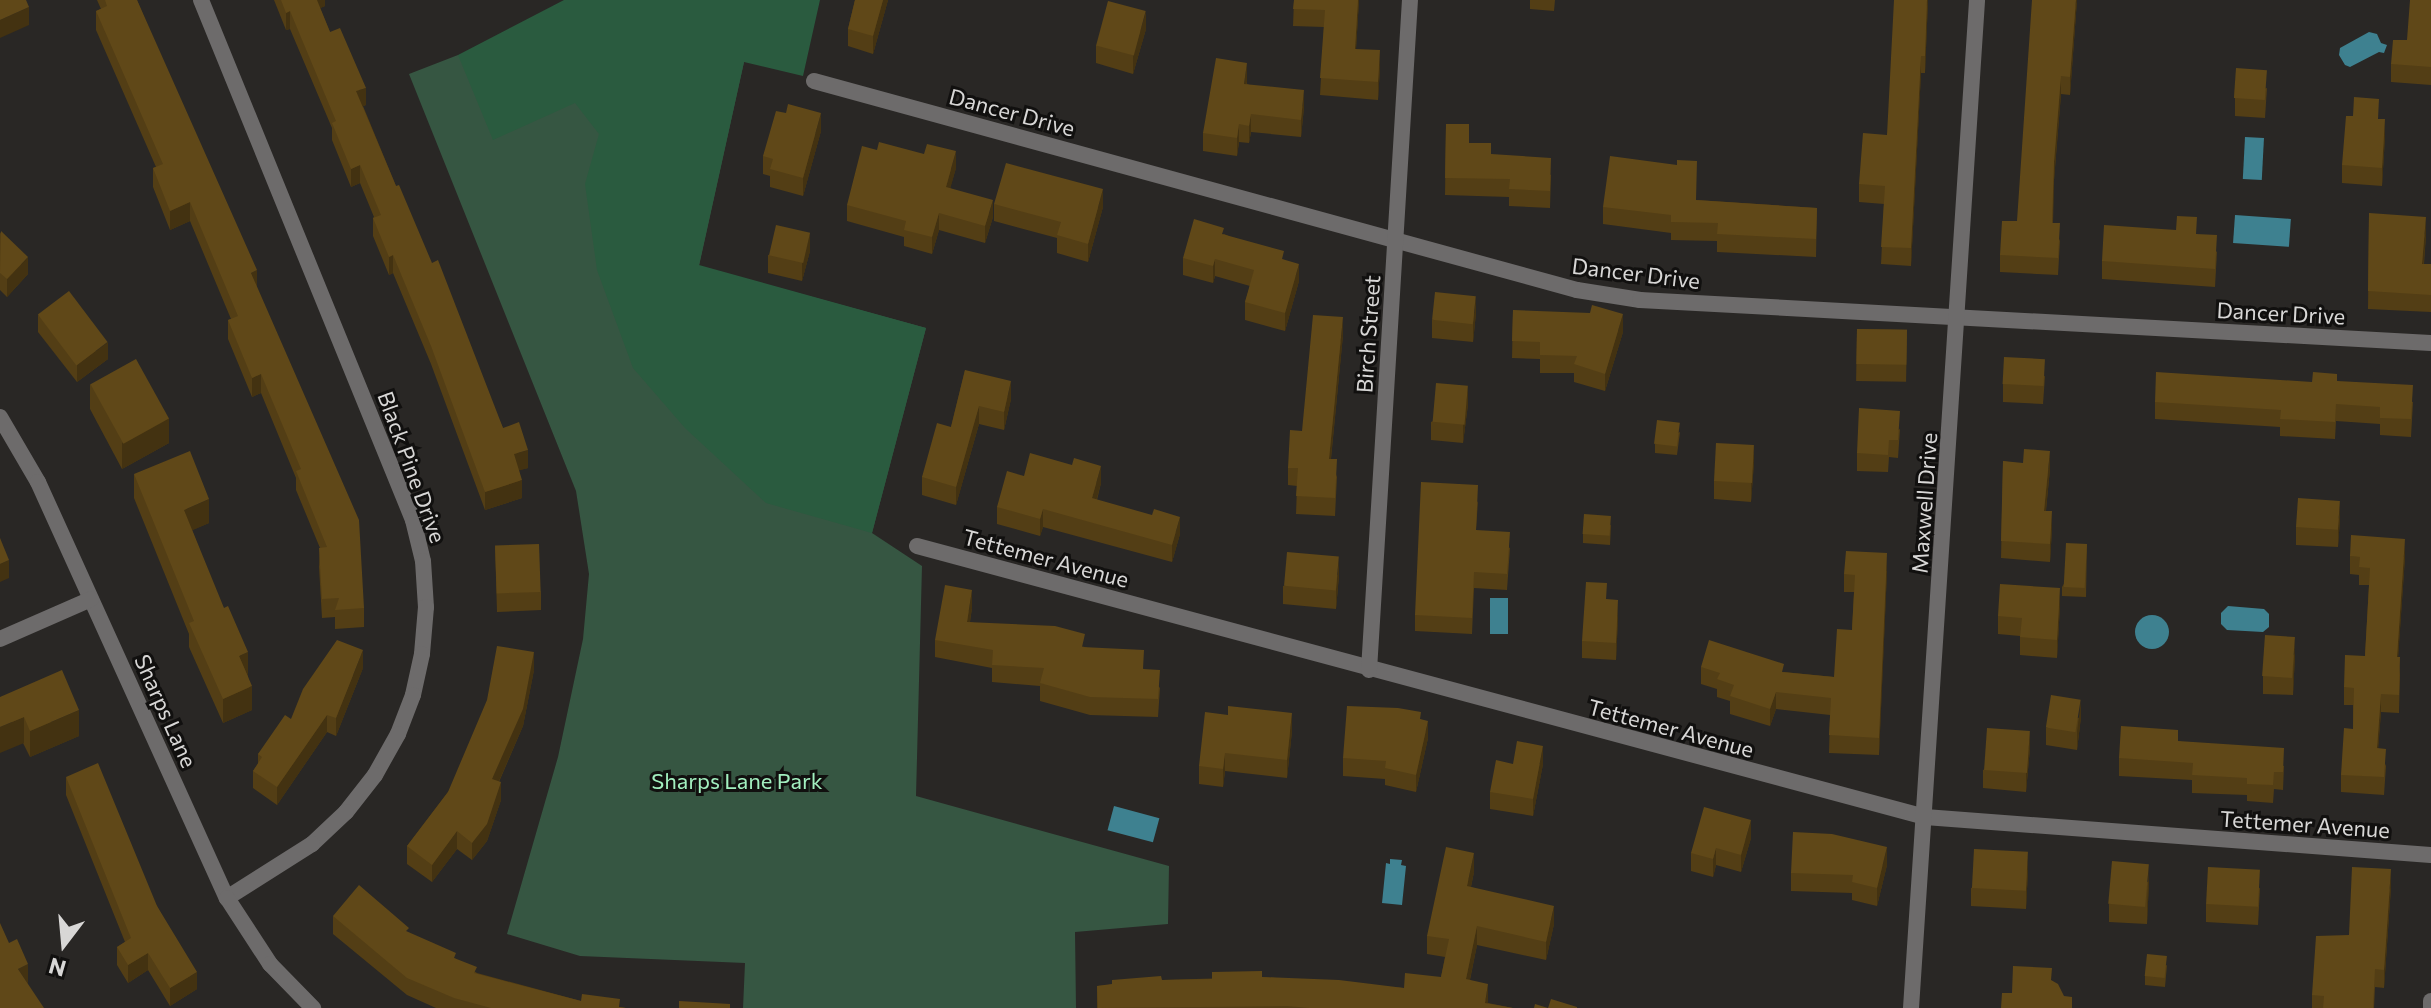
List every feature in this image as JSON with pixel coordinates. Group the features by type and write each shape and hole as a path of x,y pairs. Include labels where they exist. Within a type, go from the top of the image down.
{"street":[{"name":"Black Pine Drive","path":"201,0 413,520 423,561 426,607 422,654 413,695 398,734 375,775 346,812 312,844 227,898"},
{"name":"Birch Street","path":"1369,670 1410,0"},
{"name":"Maxwell Drive","path":"1911,1008 1977,0"},
{"name":"Dancer Drive","path":"814,81 1577,290 1640,300 2431,343"},
{"name":"Sharps Lane","path":"0,417 38,482 227,898 270,964 313,1008"},
{"name":"Tettemer Avenue","path":"917,546 1925,817 2431,855"},
{"path":"0,639 91,599"},
{"path":"2431,1001 2431,1008"}],"green space":[{"path":"564,0 820,0 803,76 744,62 699,265 926,328 872,533 766,503 685,428 633,368 597,270 585,184 599,134 575,103 493,140 458,55"},
{"name":"Sharps Lane Park","path":"458,55 744,62 699,266 926,328 872,533 922,566 916,796 1169,866 1168,924 1075,932 1076,1008 743,1008 745,963 580,956 507,934 558,757 583,639 589,574 576,491 409,74"}],"water":[{"path":"2369,32 2377,34 2381,43 2387,45 2384,53 2379,52 2350,67 2345,65 2339,55 2340,48"},
{"path":"2245,137 2264,138 2262,180 2243,179"},
{"path":"2235,215 2291,219 2289,247 2233,243"},
{"path":"1490,598 1508,598 1508,634 1490,634"},
{"path":"2228,606 2264,609 2269,614 2269,627 2263,632 2227,630 2221,624 2221,613"},
{"path":"2152,615 2164,620 2169,632 2164,644 2152,649 2140,644 2135,632 2140,620"},
{"path":"1114,806 1159,818 1153,842 1108,830"},
{"path":"1390,859 1402,860 1401,865 1406,866 1402,905 1382,903 1386,863 1390,864"}],"building":[{"path":"0,0 26,0 29,7 0,20"},
{"path":"105,0 137,0 257,270 251,273 359,520 364,608 335,610 339,598 322,599 319,548 327,547 296,471 301,469 261,374 252,378 228,320 238,316 190,202 170,211 153,168 163,164 96,11 107,6"},
{"path":"281,0 317,0 330,32 340,28 366,88 356,91 432,263 438,260 503,428 519,422 528,450 514,454 522,480 485,492 431,346 393,255 389,257 373,218 381,215 360,165 351,169 332,123 336,121 290,11 286,13"},
{"path":"855,0 883,0 873,36 848,29"},
{"path":"1294,0 1358,0 1355,49 1380,50 1378,82 1320,78 1325,10 1293,9"},
{"path":"1894,0 1927,0 1911,248 1881,247 1885,186 1859,184 1863,133 1887,135"},
{"path":"2032,0 2076,0 2070,77 2061,76 2054,162 2052,223 2060,223 2058,258 2000,255 2002,221 2017,221"},
{"path":"2410,0 2431,0 2431,67 2391,64 2393,40 2407,40"},
{"path":"1108,1 1146,11 1134,56 1096,45"},
{"path":"1216,58 1247,63 1244,84 1304,90 1301,120 1251,114 1249,126 1239,124 1237,138 1203,133"},
{"path":"2236,68 2267,70 2265,100 2234,98"},
{"path":"2354,97 2379,99 2378,119 2385,119 2382,168 2342,165 2346,116 2353,116"},
{"path":"788,104 821,113 803,178 770,169 773,159 763,156 776,111 786,113"},
{"path":"1446,124 1469,124 1469,143 1491,143 1491,154 1551,158 1550,191 1509,189 1510,179 1445,178"},
{"path":"879,142 924,154 927,144 956,151 946,187 993,200 985,226 939,213 932,237 904,230 906,221 847,205 862,146 877,150"},
{"path":"1610,156 1677,165 1677,160 1697,161 1696,200 1817,208 1816,239 1717,234 1718,223 1671,222 1671,215 1603,207"},
{"path":"1006,163 1103,189 1088,244 1057,235 1061,222 994,204"},
{"path":"2369,213 2426,217 2422,264 2431,264 2431,295 2368,291"},
{"path":"2177,216 2197,217 2196,234 2217,235 2215,269 2102,261 2104,225 2176,230"},
{"path":"1194,219 1224,228 1222,234 1284,251 1282,259 1299,264 1285,313 1245,302 1254,270 1215,259 1213,266 1183,258"},
{"path":"776,225 810,233 803,263 769,255"},
{"path":"1,231 28,257 7,279 0,273"},
{"path":"69,291 108,342 76,366 38,314"},
{"path":"1435,292 1476,296 1473,324 1432,320"},
{"path":"1592,305 1623,314 1605,374 1574,364 1577,356 1540,355 1540,342 1512,341 1513,310 1590,313"},
{"path":"1313,315 1343,317 1329,459 1337,459 1335,498 1296,496 1298,468 1288,468 1290,430 1302,431"},
{"path":"1857,329 1907,330 1906,365 1856,364"},
{"path":"2004,357 2045,359 2044,386 2003,384"},
{"path":"136,359 169,418 123,444 91,384"},
{"path":"965,370 1011,381 1004,412 979,406 956,487 922,477 937,423 951,427"},
{"path":"2156,372 2312,382 2313,372 2337,374 2337,381 2413,385 2411,419 2380,418 2380,407 2336,404 2335,422 2280,419 2281,410 2155,402"},
{"path":"1436,383 1468,386 1464,425 1433,422"},
{"path":"1859,408 1900,411 1898,440 1889,440 1888,455 1857,453"},
{"path":"1657,420 1680,423 1677,447 1654,444"},
{"path":"1716,443 1754,445 1752,483 1714,481"},
{"path":"2024,449 2050,451 2044,511 2052,511 2050,544 2001,541 2003,461 2023,463"},
{"path":"190,451 209,499 184,510 224,608 228,606 248,652 239,656 252,686 223,699 189,623 194,621 134,474"},
{"path":"1030,453 1072,465 1074,458 1101,466 1092,498 1152,515 1154,509 1180,517 1172,545 1043,509 1040,519 997,507 1007,471 1024,476"},
{"path":"1421,482 1478,485 1476,530 1510,532 1507,574 1474,572 1472,618 1415,615"},
{"path":"2298,498 2340,501 2338,530 2296,527"},
{"path":"1584,514 1611,516 1610,536 1583,534"},
{"path":"2351,535 2405,539 2397,657 2400,657 2399,695 2381,694 2377,748 2386,749 2384,777 2341,775 2344,728 2353,729 2354,688 2344,687 2345,655 2365,656 2370,568 2359,567 2360,557 2350,556"},
{"path":"0,538 9,560 0,564"},
{"path":"2066,543 2087,544 2085,588 2064,587"},
{"path":"539,544 541,592 497,594 495,546"},
{"path":"1846,551 1887,553 1879,738 1829,735 1831,698 1776,692 1770,709 1730,696 1734,685 1717,679 1720,673 1701,667 1709,640 1784,664 1782,672 1834,677 1837,629 1852,630 1855,575 1844,574"},
{"path":"1287,552 1339,557 1336,590 1284,586"},
{"path":"1586,582 1607,583 1606,599 1618,600 1616,643 1582,641"},
{"path":"2000,584 2060,588 2057,640 2020,637 2022,618 1998,616"},
{"path":"945,585 972,590 967,622 1055,626 1085,634 1082,647 1144,650 1143,669 1160,670 1158,699 1090,697 1040,683 1044,668 992,665 993,650 935,640"},
{"path":"2265,635 2295,637 2292,678 2262,676"},
{"path":"337,640 363,650 336,718 327,715 277,787 253,771 262,757 258,754 285,715 291,719 303,689"},
{"path":"497,646 534,652 523,709 492,779 501,782 487,824 472,843 457,831 432,865 407,846 448,792 487,700"},
{"path":"62,670 79,710 30,731 24,717 0,727 0,697"},
{"path":"2051,695 2081,700 2075,732 2046,728"},
{"path":"1228,706 1292,713 1287,760 1225,753 1223,769 1199,766 1205,712 1228,715"},
{"path":"1347,706 1421,712 1420,719 1428,721 1416,775 1385,768 1386,761 1343,758"},
{"path":"2121,726 2178,730 2178,741 2284,748 2283,772 2274,772 2273,785 2247,784 2247,778 2192,775 2193,763 2119,758"},
{"path":"1987,728 2030,731 2027,773 1984,770"},
{"path":"1517,741 1543,746 1533,799 1490,792 1496,760 1513,764"},
{"path":"98,763 157,906 197,972 170,988 148,953 128,965 117,947 131,938 66,777"},
{"path":"1704,807 1751,820 1741,855 1716,848 1713,859 1691,853"},
{"path":"1793,832 1832,834 1887,847 1877,888 1852,882 1853,875 1791,873"},
{"path":"1446,847 1474,853 1467,886 1554,906 1546,942 1477,926 1466,979 1488,984 1485,1003 1513,1008 1098,1008 1097,986 1112,984 1112,980 1161,976 1162,980 1212,979 1212,972 1262,971 1262,977 1339,980 1404,988 1405,973 1441,977 1449,939 1427,936"},
{"path":"1974,849 2028,852 2026,891 1972,888"},
{"path":"2112,861 2149,864 2145,907 2108,904"},
{"path":"2208,867 2260,870 2258,907 2206,904"},
{"path":"2352,867 2391,869 2384,970 2375,969 2373,1008 2323,1008 2324,996 2312,995 2316,936 2349,935"},
{"path":"359,885 409,928 406,931 456,953 454,958 477,967 474,973 581,1001 582,994 620,999 619,1007 626,1008 491,1008 454,998 407,978 333,916"},
{"path":"0,923 9,943 17,939 28,964 18,969 44,1008 0,1008"},
{"path":"2147,954 2167,956 2165,978 2145,976"},
{"path":"2013,966 2052,968 2051,980 2058,984 2064,996 2072,997 2072,1008 2001,1008 2002,993 2012,993"},
{"path":"1551,999 1577,1007 1577,1008 1548,1008"},
{"path":"679,1001 730,1004 730,1008 679,1008"}]}
